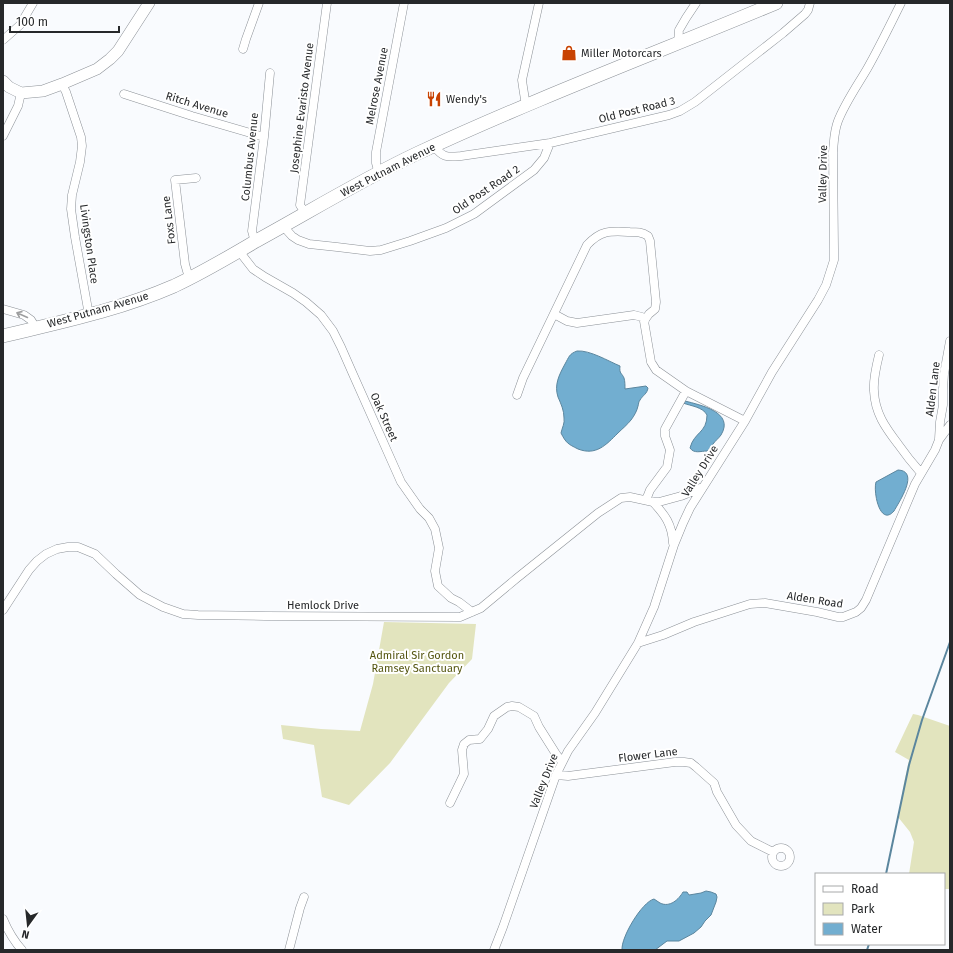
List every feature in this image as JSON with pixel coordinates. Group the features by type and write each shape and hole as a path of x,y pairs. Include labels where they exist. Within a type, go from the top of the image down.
{"main road":[{"path":"3,81 9,87 21,93 43,91 97,70 118,51 149,3"},
{"name":"West Putnam Avenue","path":"3,336 89,315 159,292 189,278 239,251 357,184 434,146 526,106 776,3"}],"street":[{"path":"3,40 20,25 33,3"},
{"path":"243,49 259,3"},
{"name":"Josephine Evaristo Avenue","path":"306,214 300,204 327,3"},
{"name":"Melrose Avenue","path":"379,174 376,163 376,152 404,3"},
{"path":"526,106 522,80 538,3"},
{"path":"678,44 680,30 696,3"},
{"name":"Old Post Road 3","path":"434,146 442,155 452,156 550,143 669,115 687,108 788,29 806,14 810,3"},
{"name":"Valley Drive","path":"494,950 556,775 562,762 595,713 638,643 654,607 674,545 690,508 826,285 834,260 833,152 838,122 843,110 883,40 900,3"},
{"name":"Columbus Avenue","path":"255,242 252,231 264,137 270,73"},
{"name":"Livingston Place","path":"62,84 81,137 82,146 80,162 72,195 71,209 89,315"},
{"path":"3,136 18,106 21,93"},
{"name":"Ritch Avenue","path":"124,94 264,137"},
{"name":"Old Post Road 2","path":"283,226 292,236 309,244 370,251 380,250 410,241 446,228 474,214 534,170 544,158 550,143"},
{"name":"Foxs Lane","path":"189,278 185,264 175,180 196,178"},
{"path":"517,395 523,378 587,245 593,239 608,232 641,232 648,236 650,241 656,302 655,309 644,321 651,362 656,370 686,391 744,421"},
{"name":"Oak Street","path":"239,251 253,269 306,302 321,315 333,331 401,482 435,529 439,548 435,572 438,586 451,598 472,612"},
{"path":"3,309 24,315 31,320 36,328"},
{"path":"554,314 567,321 577,323 634,315 642,317 645,320"},
{"name":"Alden Lane","path":"939,440 943,405 944,374 950,341"},
{"path":"879,355 873,390 878,414 886,429 921,473"},
{"path":"674,545 669,522 661,510 649,501 650,490 667,467 670,450 665,429 686,391"},
{"name":"Alden Road","path":"638,643 663,635 694,622 750,604 765,603 838,617 844,617 856,612 861,608 866,600 912,490 935,450 939,440 950,425"},
{"name":"Hemlock Drive","path":"3,610 29,570 37,561 46,554 57,549 78,547 95,554 140,595 163,607 183,614 243,616 460,617 481,608 592,518 621,498 659,502 681,496 703,487"},
{"path":"450,803 464,774 462,750 464,744 469,740 480,739 488,729 494,716 507,707 519,707 534,716 539,727 562,762"},
{"name":"Flower Lane","path":"556,775 568,776 675,762 691,764 714,783 717,792 736,825 752,841 773,852"},
{"path":"289,950 304,897"},
{"path":"3,919 10,934 22,950"}],"green space":[{"name":"Admiral Sir Gordon Ramsey Sanctuary","path":"384,622 476,624 472,659 449,683 390,763 349,805 322,797 314,745 283,739 281,725 360,731 373,684"},
{"path":"913,714 950,726 950,889 945,889 945,873 909,873 914,842 910,832 898,817 909,760 895,752"}],"water":[{"path":"577,351 588,352 620,366 620,372 624,379 625,389 646,386 648,388 646,393 639,401 636,412 629,422 605,445 590,451 578,449 566,441 561,433 564,415 557,393 557,384 568,358 572,353"},
{"path":"685,401 707,407 720,415 723,421 724,427 721,435 707,451 696,452 690,448 694,439 705,426 707,415 700,408 683,403"},
{"path":"898,470 904,472 907,476 908,481 906,488 894,511 889,515 885,515 881,511 877,500 875,487 876,482"},
{"path":"706,891 716,894 716,902 711,915 694,933 679,941 667,941 655,950 622,950 625,937 633,921 638,913 649,902 654,899 660,903 671,904 677,900 683,892 687,892 689,895"}],"waterway":[{"path":"886,873 909,765 922,720 950,642"},
{"path":"867,950 869,945"}],"place":[{"name":"Miller Motorcars","path":"569,53"},
{"name":"Wendy's","path":"434,99"}]}
